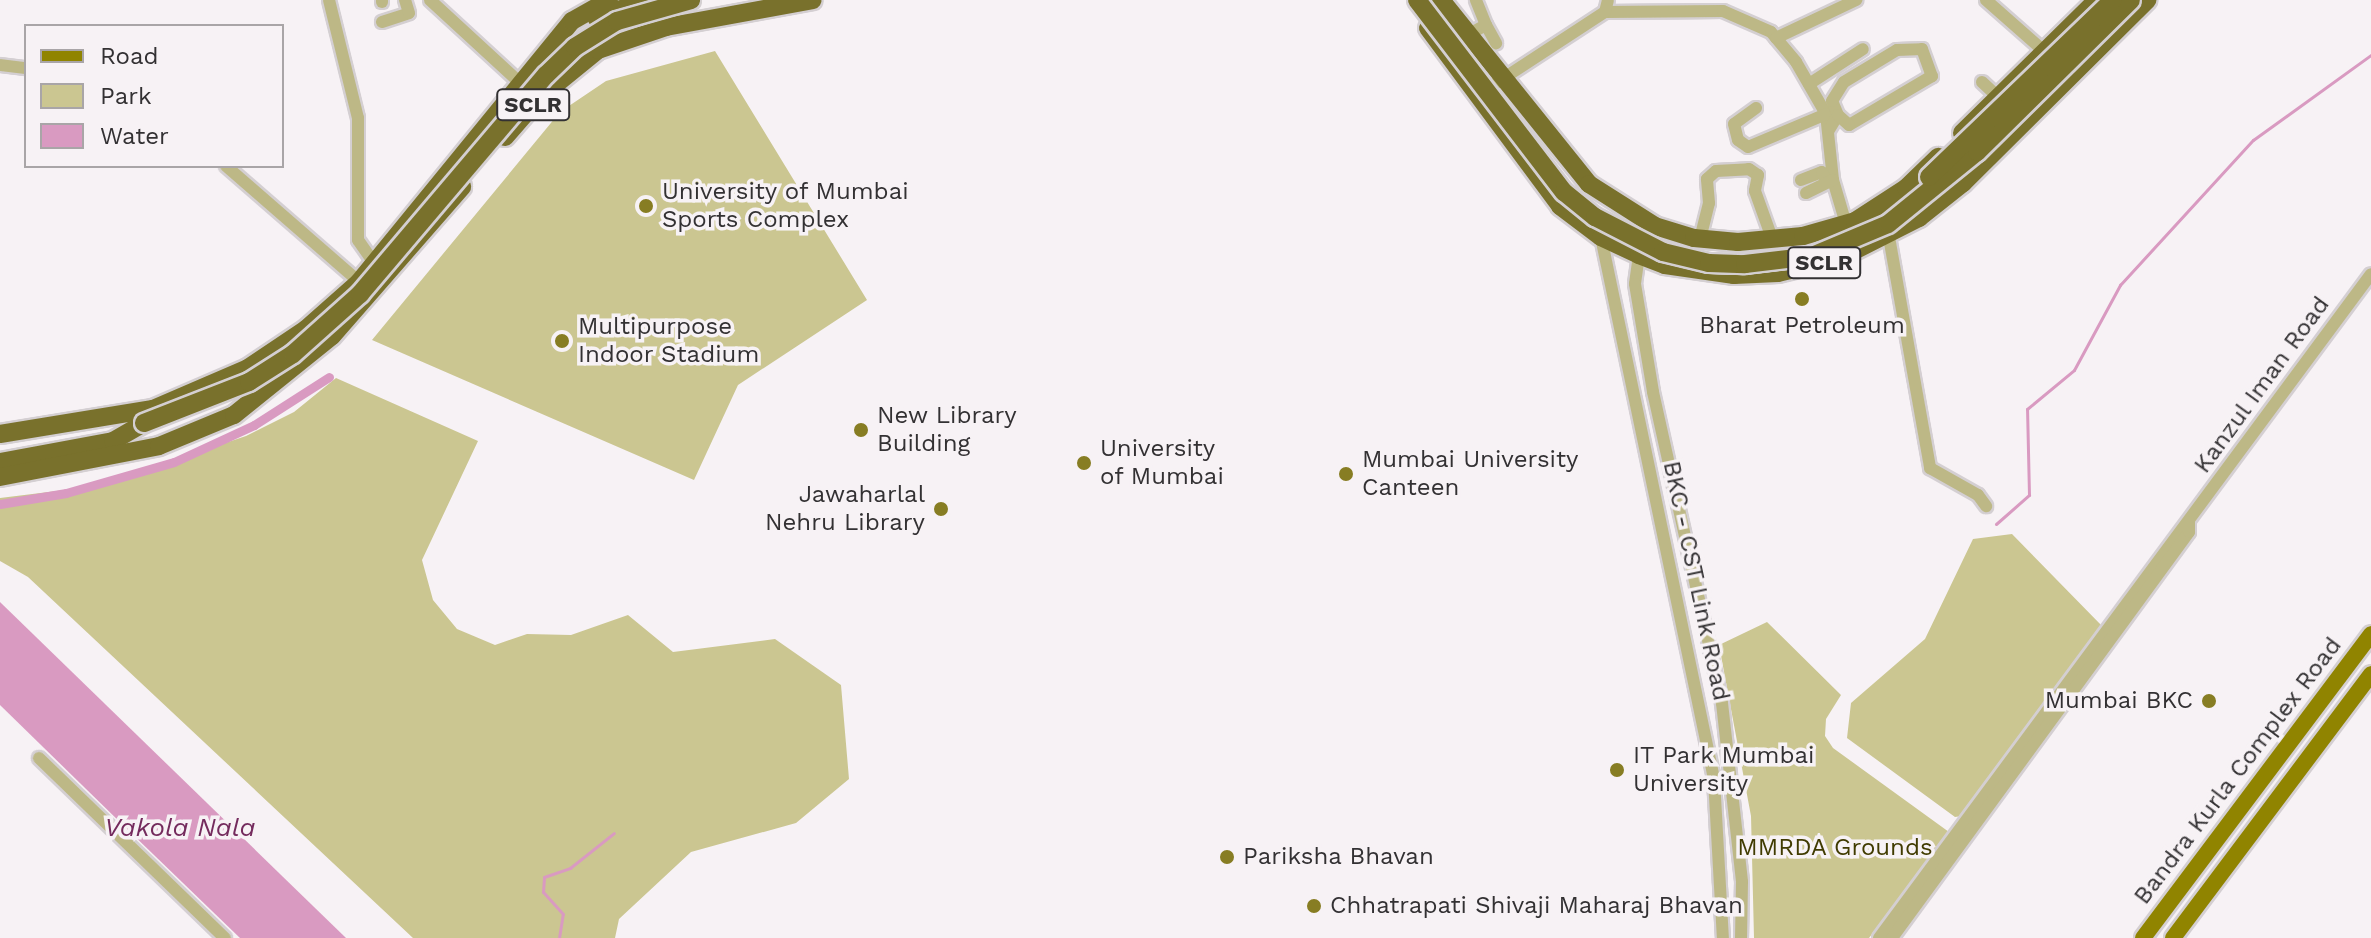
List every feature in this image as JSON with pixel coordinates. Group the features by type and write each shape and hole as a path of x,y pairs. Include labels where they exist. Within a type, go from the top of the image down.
{"highway":[{"path":"554,45 590,23 643,0"},
{"path":"0,462 113,441 144,423 249,382 293,354 360,294 546,75 575,47 617,21 691,0"},
{"name":"SCLR","path":"0,477 159,446 234,415 319,349 366,287 539,98 598,50 666,27 813,0"},
{"path":"1432,0 1573,184 1602,208 1666,241 1710,252 1809,245 1882,214 1968,143 2113,0"},
{"name":"SCLR","path":"1441,0 1589,184 1655,226 1700,239 1773,241 1846,224 1906,188 2097,0"},
{"path":"1411,1 1564,192 1585,209 1624,235 1663,252 1709,263 1745,264 1812,256 1888,224 1977,152 2131,0"},
{"path":"1942,200 1942,193 2140,0"},
{"name":"SCLR","path":"1411,1 1476,96 1560,206 1601,237 1639,255 1689,270 1734,275 1808,267 1889,237 1942,200 2147,0"},
{"name":"SCLR","path":"0,434 153,409 200,392 306,329 366,287 374,263 518,81 554,45 572,21 601,2"},
{"path":"1803,236 1808,267"},
{"path":"0,446 144,423"}],"main road":[{"name":"Bandra Kurla Complex Road","path":"2143,938 2371,634"},
{"path":"2344,670 2369,679"},
{"name":"Bandra Kurla Complex Road","path":"2173,938 2369,679"}],"street":[{"path":"329,0 358,118 358,240 374,263"},
{"path":"382,22 409,13 405,0"},
{"path":"430,0 518,81"},
{"path":"1476,0 1496,43"},
{"path":"1776,38 1856,0"},
{"path":"1986,0 2045,52"},
{"path":"1476,96 1505,79 1606,6 1723,11 1776,38 1832,115 1849,125 1932,76 1922,49 1897,50 1844,82 1831,104 1832,115 1829,130 1830,181 1846,224"},
{"path":"1469,34 1486,25"},
{"path":"1809,84 1863,49"},
{"path":"0,65 24,68"},
{"path":"1982,82 1998,97"},
{"path":"1756,108 1734,124 1738,140 1748,147 1832,115"},
{"path":"228,168 366,287"},
{"path":"1700,239 1709,203 1707,179 1716,171 1749,169 1758,175 1755,191 1773,241"},
{"path":"1801,180 1822,172 1830,181"},
{"path":"1806,193 1830,181"},
{"name":"BKC - CST Link Road","path":"1601,237 1701,707 1717,812 1723,938"},
{"path":"1889,237 1930,468 1978,495 1986,506"},
{"name":"BKC - CST Link Road","path":"1639,255 1635,284 1653,392 1722,703 1736,810 1741,938"},
{"name":"Kanzul Iman Road","path":"1879,938 2174,534 2189,522 2371,274"},
{"path":"1634,396 1653,392"},
{"path":"1659,520 1678,514"},
{"name":"Kanzul Iman Road","path":"1892,938 2183,541 2189,522"},
{"path":"39,758 225,938"},
{"path":"1717,812 1736,810"},
{"path":"1722,906 1742,905"}],"green space":[{"name":"University of Mumbai Sports Complex","path":"715,51 867,300 738,385 694,480 372,340 560,112 606,81"},
{"path":"336,378 478,441 422,560 433,600 457,629 495,645 527,634 571,635 628,615 673,652 775,639 841,685 849,779 796,823 691,852 619,919 615,938 413,938 28,577 0,561 0,498 97,486 246,436 294,412"},
{"name":"MMRDA Grounds","path":"2012,534 2102,626 1962,816 1955,817 1847,738 1851,703 1925,639 1973,539"},
{"name":"MMRDA Grounds","path":"1767,622 1841,695 1826,719 1825,736 1833,748 1949,832 1869,938 1754,938 1751,816 1719,645"}],"water":[{"name":"Vakola Nala","path":"0,602 346,938 240,938 126,828 0,705"}],"waterway":[{"path":"1996,524 2029,495 2027,409 2074,370 2120,285 2253,140 2371,55"},
{"path":"0,504 66,493 174,462 254,425 329,377"},
{"path":"559,938 563,914 543,892 544,877 570,868 614,833"}],"place":[{"name":"University of Mumbai Sports Complex","path":"646,206"},
{"name":"Bharat Petroleum","path":"1802,299"},
{"name":"Multipurpose Indoor Stadium","path":"562,341"},
{"name":"New Library Building","path":"861,430"},
{"name":"University of Mumbai","path":"1084,463"},
{"name":"Mumbai University Canteen","path":"1346,474"},
{"name":"Jawaharlal Nehru Library","path":"941,509"},
{"name":"Mumbai BKC","path":"2209,701"},
{"name":"IT Park Mumbai University","path":"1617,770"},
{"name":"Pariksha Bhavan","path":"1227,857"},
{"name":"Chhatrapati Shivaji Maharaj Bhavan","path":"1314,906"}]}
